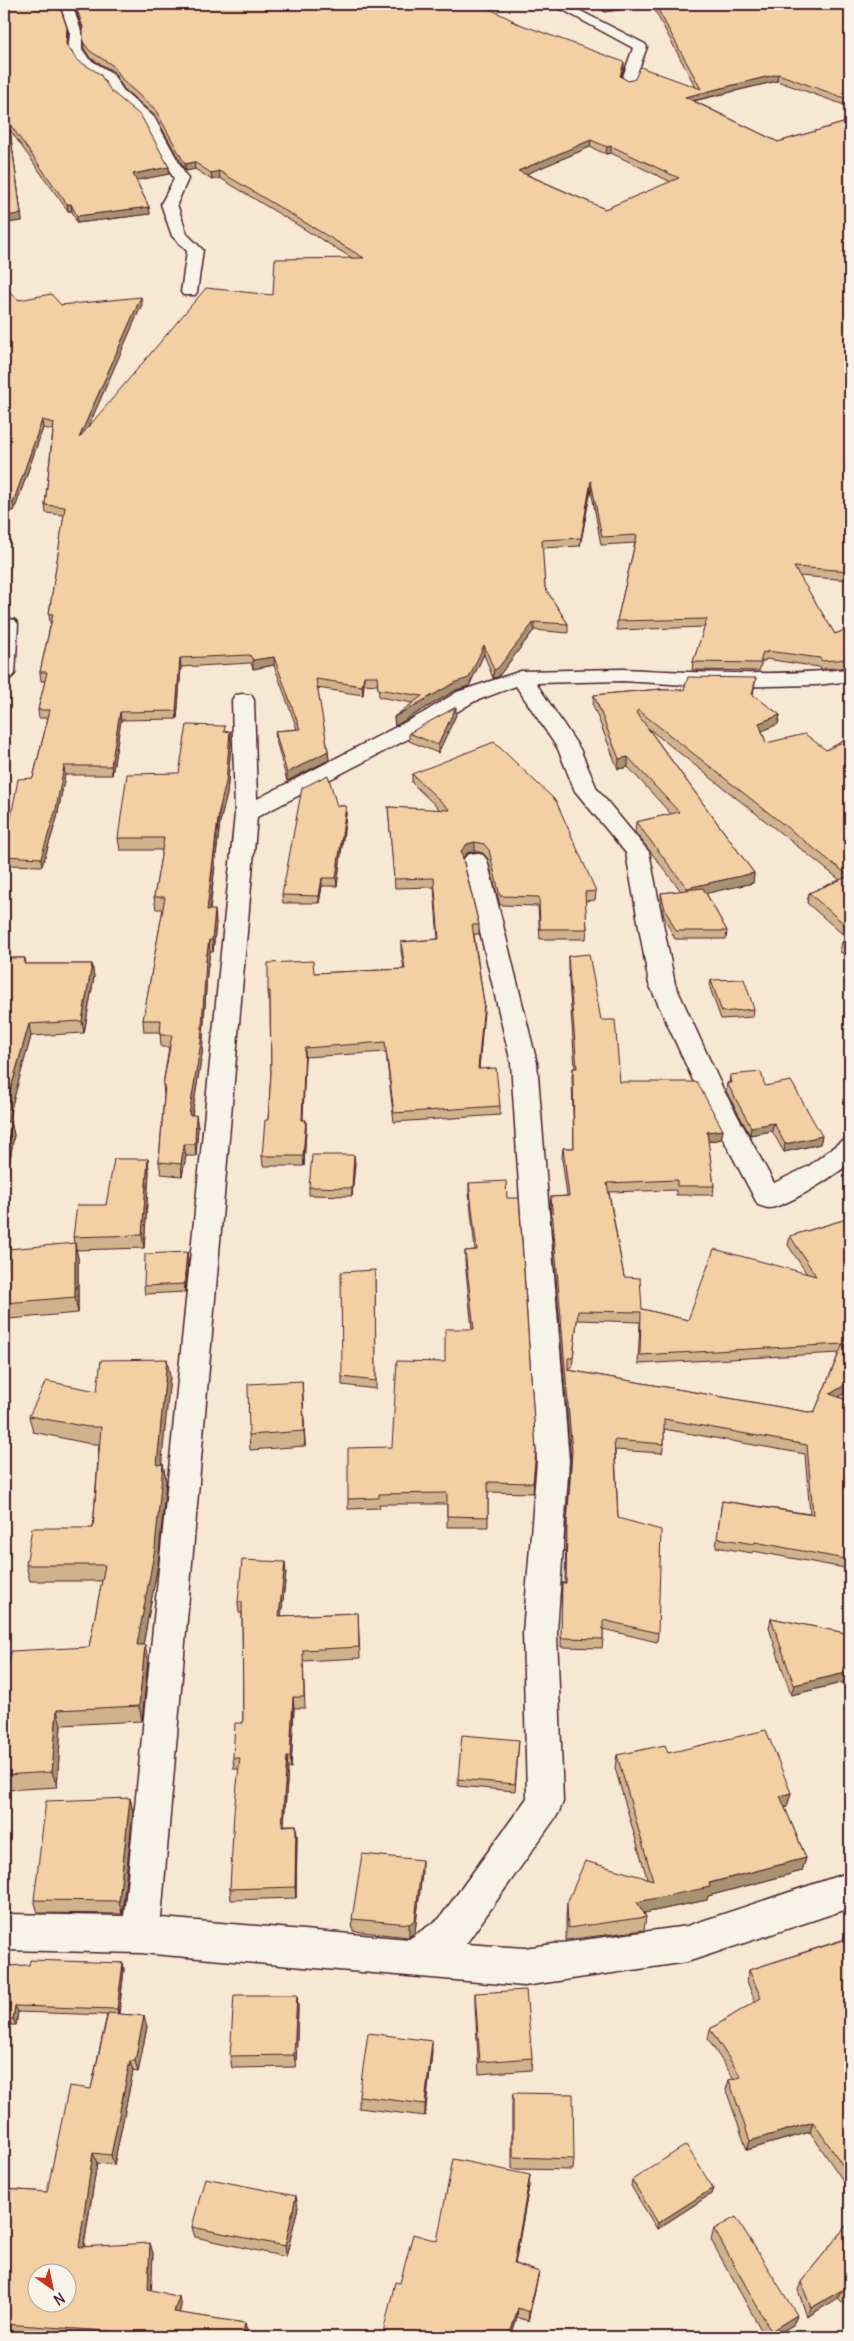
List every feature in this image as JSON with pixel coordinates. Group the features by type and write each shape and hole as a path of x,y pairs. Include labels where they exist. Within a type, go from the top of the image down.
{"street":[{"path":"66,4 76,34 75,49 84,62 107,76 118,93 149,120 182,178 169,204 180,236 195,250 189,292"},
{"path":"558,4 640,47 628,82"},
{"path":"4,624 8,624 4,674"},
{"path":"246,814 431,718 465,697 521,677 623,676 719,681 817,679 850,675"},
{"path":"521,677 569,749 586,791 637,852 662,984 710,1089 768,1198 819,1173 850,1149"},
{"path":"141,1935 246,814 243,700"},
{"path":"414,1957 452,1932 545,1802 540,1632 553,1461 524,1063 476,860"},
{"path":"4,1932 141,1935 524,1967 687,1944 850,1890"}],"building":[{"path":"4,4 59,4 67,28 66,44 77,60 100,74 111,91 141,116 169,167 133,174 149,207 77,216 71,204 67,204 9,123 21,214 4,216"},
{"path":"75,4 480,4 514,21 511,21 624,62 620,76 628,81 635,79 640,67 701,89 655,4 850,4 850,100 778,74 685,97 778,142 850,121 850,571 794,567 835,634 850,628 850,659 822,661 820,658 767,651 767,653 763,652 760,663 693,662 707,619 617,621 637,535 602,537 591,481 581,538 542,540 545,588 568,624 534,622 498,668 494,670 484,645 469,678 456,682 394,717 422,696 378,689 377,676 364,676 362,686 316,679 328,751 287,773 275,731 300,729 274,657 253,660 250,655 180,658 176,711 120,712 111,766 64,766 56,809 41,858 4,856 4,840 10,823 18,779 33,778 50,710 38,710 47,672 40,672 53,614 49,614 65,507 45,505 54,423 42,420 13,503 4,502 4,287 19,300 51,294 61,305 141,297 79,438 206,288 273,295 275,259 364,258 219,171 211,173 194,162 185,164 155,109 124,82 112,65 90,51 83,42 83,27","holes":["591,140 607,147 611,146 679,178 605,209 518,171"]},
{"path":"602,4 620,4 605,6"},
{"path":"688,677 756,678 752,694 780,715 759,723 766,743 805,734 826,750 850,738 850,929 809,893 849,876 638,710 636,712 754,873 687,888 636,822 679,812 628,757 619,759 594,695 661,689 659,690 684,690"},
{"path":"456,707 438,745 409,733"},
{"path":"187,725 225,726 224,732 230,731 226,782 219,811 207,910 215,910 212,940 209,940 206,960 201,1042 189,1115 196,1115 195,1144 184,1144 181,1164 159,1162 165,1085 163,1085 172,1035 160,1035 161,1020 143,1020 165,897 154,897 164,838 118,838 127,774 179,773"},
{"path":"494,742 556,801 596,891 585,892 587,929 540,929 539,897 500,896 489,850 484,844 475,842 467,844 461,851 479,925 472,925 484,1003 478,1069 496,1068 500,1106 394,1113 385,1042 305,1048 302,1120 306,1120 303,1156 262,1156 265,1120 268,1120 271,1073 268,963 313,961 314,973 405,969 401,942 439,939 434,878 394,879 388,807 450,810 412,774"},
{"path":"328,775 337,806 346,806 336,878 322,878 319,896 282,895 302,788"},
{"path":"703,888 727,931 676,931 665,909 661,893"},
{"path":"850,936 850,946 842,942"},
{"path":"589,954 601,1020 615,1020 620,1082 697,1082 723,1130 707,1132 714,1186 677,1186 677,1180 607,1183 624,1277 640,1278 642,1309 688,1320 714,1249 816,1276 790,1236 850,1218 850,1382 830,1394 850,1401 850,1560 755,1542 754,1544 717,1538 722,1501 813,1515 807,1445 664,1419 664,1444 614,1440 618,1518 661,1530 658,1633 603,1620 603,1639 561,1638 562,1583 566,1583 567,1524 572,1452 551,1197 569,1196 563,1148 574,1148 573,1068 577,1068 568,956","holes":["578,1311 641,1312 640,1355 843,1344 814,1413 568,1370 568,1358 573,1358"]},
{"path":"4,958 25,958 24,964 92,964 82,1021 29,1024 4,1113"},
{"path":"744,979 754,1009 722,1012 711,980"},
{"path":"761,1072 765,1086 791,1081 822,1136 785,1144 774,1123 751,1127 727,1083 732,1083 730,1075"},
{"path":"4,1122 11,1122 4,1166"},
{"path":"312,1155 354,1155 352,1188 309,1187"},
{"path":"114,1159 148,1159 142,1235 73,1237 77,1205 106,1205"},
{"path":"506,1181 507,1198 519,1198 536,1451 533,1483 488,1482 488,1517 447,1516 447,1493 379,1494 379,1498 348,1499 348,1448 392,1447 397,1361 445,1362 445,1329 474,1329 465,1251 477,1250 469,1183"},
{"path":"75,1243 75,1297 5,1303 8,1249"},
{"path":"187,1252 184,1284 144,1286 145,1254"},
{"path":"375,1270 376,1381 342,1377 341,1272"},
{"path":"167,1359 157,1465 163,1464 155,1548 137,1645 145,1645 139,1706 57,1710 52,1772 4,1775 4,1692 11,1651 89,1647 105,1565 26,1565 32,1528 93,1528 101,1427 88,1427 29,1416 46,1381 97,1391 101,1360"},
{"path":"302,1381 304,1431 249,1435 248,1384"},
{"path":"242,1560 285,1562 279,1616 358,1613 359,1647 303,1650 304,1697 293,1697 290,1757 287,1757 282,1826 296,1825 295,1887 230,1889 234,1812 240,1758 233,1758 235,1723 243,1723 242,1602 238,1602"},
{"path":"771,1618 850,1634 850,1672 794,1685"},
{"path":"766,1730 791,1793 780,1796 806,1858 709,1883 710,1887 637,1902 646,1917 568,1928 567,1903 585,1861 653,1880 617,1755 665,1745 668,1753"},
{"path":"462,1735 519,1740 515,1784 458,1779"},
{"path":"130,1798 119,1901 34,1900 46,1801"},
{"path":"362,1854 422,1860 415,1920 409,1924 352,1919"},
{"path":"850,1938 850,2176 813,2122 750,2141 729,2080 741,2077 710,2029 761,1998 749,1970"},
{"path":"30,1960 123,1963 117,2009 15,2006 13,2019 4,2019 4,1966 29,1965"},
{"path":"526,1990 532,2058 480,2062 475,1993"},
{"path":"234,1995 297,1995 294,2055 230,2056"},
{"path":"108,2013 144,2016 135,2061 130,2061 111,2155 93,2153 79,2247 150,2243 148,2289 179,2297 174,2312 245,2323 242,2337 119,2337 121,2332 4,2324 4,2189 47,2192 69,2086 91,2089"},
{"path":"368,2033 432,2041 425,2104 359,2096"},
{"path":"513,2093 573,2094 574,2159 513,2157"},
{"path":"686,2145 713,2188 658,2223 632,2180"},
{"path":"453,2159 530,2175 514,2264 539,2272 529,2312 518,2308 509,2337 382,2337 395,2282 400,2283 413,2234 437,2241"},
{"path":"205,2178 296,2196 285,2246 192,2227"},
{"path":"736,2217 797,2315 771,2331 714,2229"},
{"path":"850,2221 850,2298 842,2290 811,2308 801,2282"}]}
